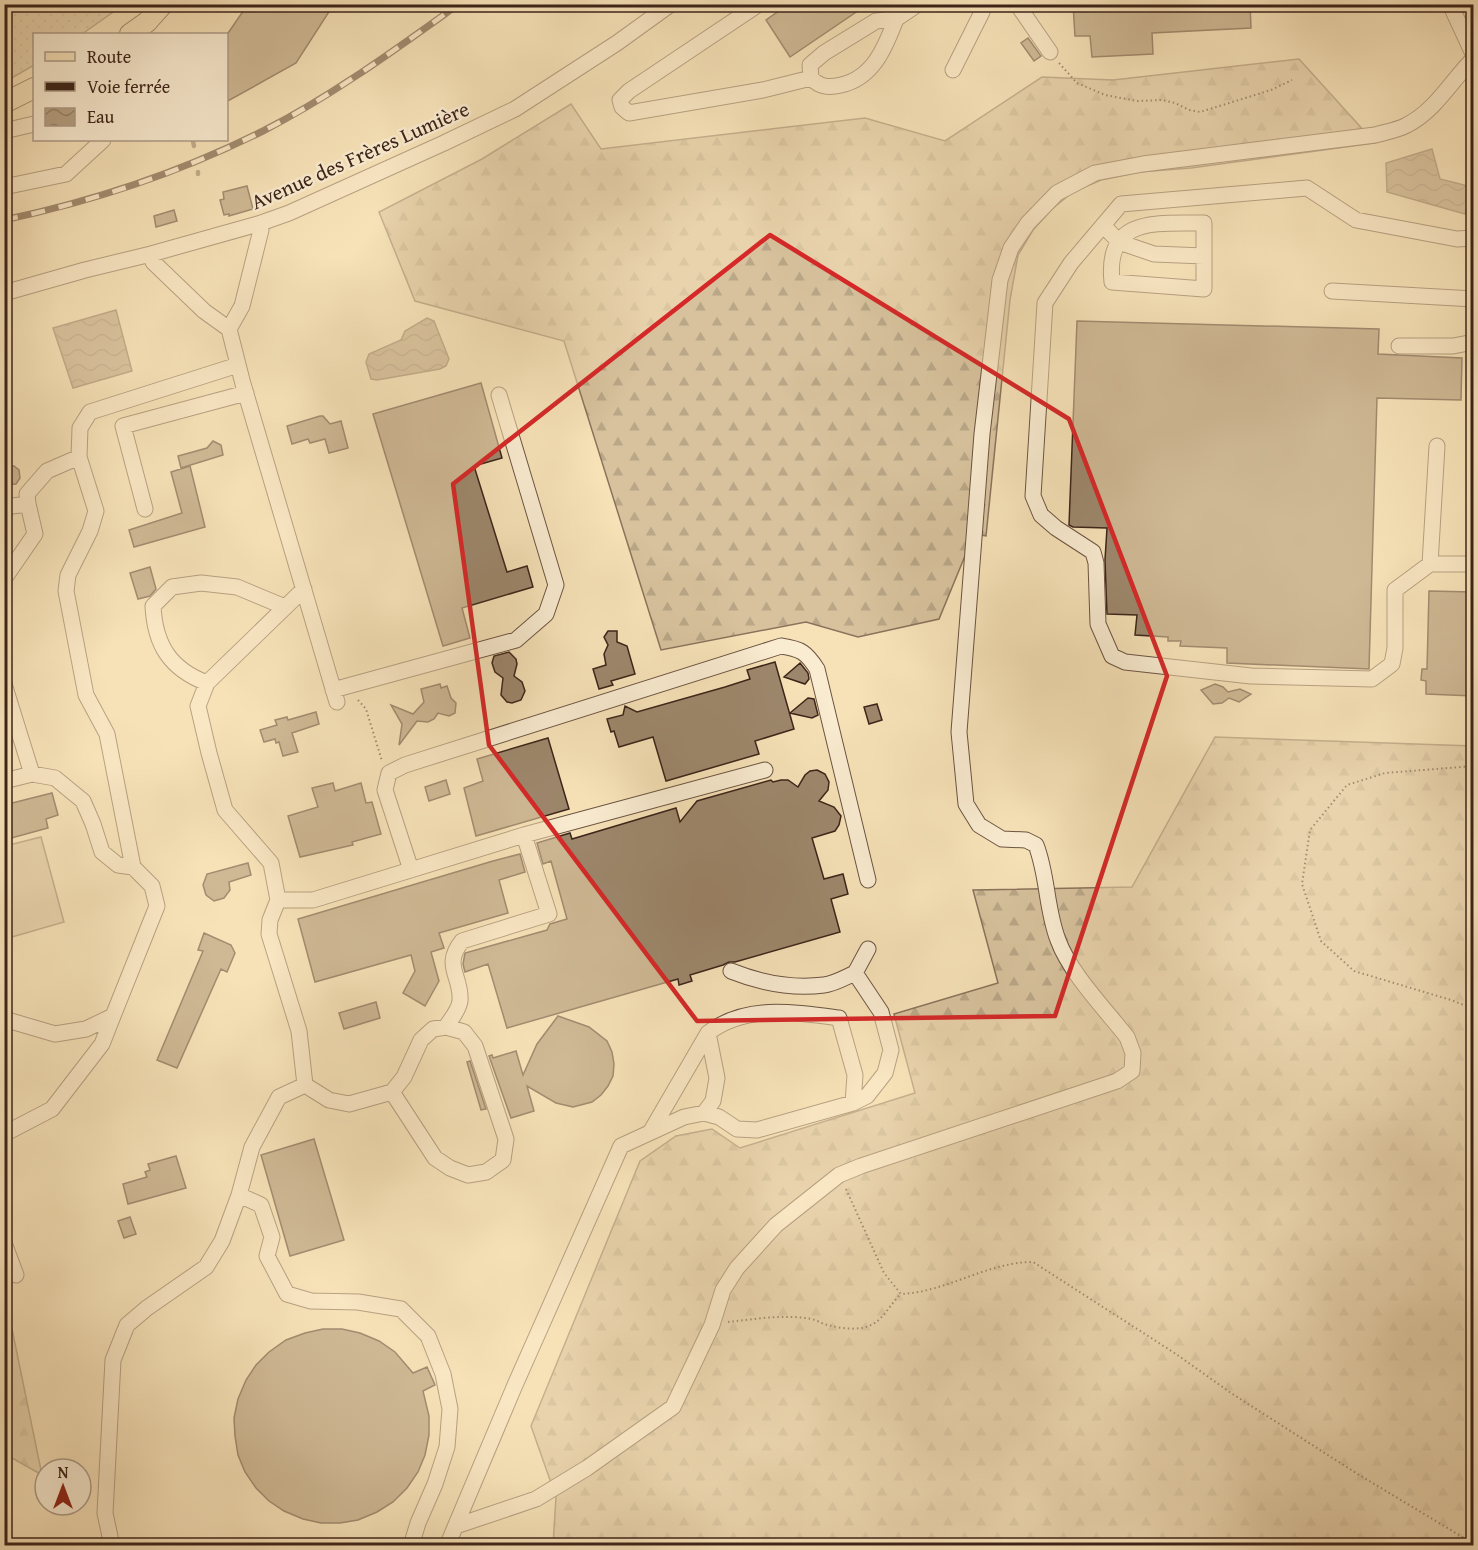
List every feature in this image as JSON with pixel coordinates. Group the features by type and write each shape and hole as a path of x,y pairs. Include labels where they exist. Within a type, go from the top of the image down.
{"main road":[{"path":"131,33 147,22 163,4"},
{"path":"4,103 33,88"}],"street":[{"name":"Avenue des Frères Lumière","path":"4,293 258,224 289,213 515,109 617,43 671,4"},
{"path":"759,4 629,91 620,100 622,107 629,113 763,90 811,78"},
{"path":"887,4 896,19"},
{"path":"896,19 887,42 873,67 853,82 832,87 819,85 811,78 810,65 824,52 876,21 896,19 918,4"},
{"path":"953,70 982,12 977,4"},
{"path":"1017,4 1050,52"},
{"path":"456,1526 536,1499 587,1468 674,1407 712,1325 723,1290 737,1268 776,1225 839,1175 1118,1081 1132,1071 1133,1053 1127,1037 1066,958 1061,948 1052,917 1044,863 1036,845 1026,840 1002,839 979,825 966,804 959,732 982,434 1000,280 1011,248 1028,223 1057,193 1095,173 1143,164 1375,135 1406,126 1433,107 1473,57 1450,4"},
{"path":"4,131 33,124"},
{"path":"4,187 66,174 102,141"},
{"path":"1473,238 1457,238 1356,220 1307,188 1121,204 1071,263 1046,303 1034,496 1041,515 1056,528 1093,552 1096,563 1098,624 1112,656 1125,662 1251,676 1372,680 1392,664 1395,648 1395,590 1430,564 1473,564"},
{"path":"1204,223 1204,289 1112,282 1112,256 1119,242 1134,228 1145,224 1204,223"},
{"path":"229,329 243,306 261,230 258,224"},
{"path":"1103,225 1119,242 1154,254 1204,256"},
{"path":"151,254 153,262 187,295 229,329 335,696 516,640 546,614 556,585 500,395"},
{"path":"1332,291 1473,299"},
{"path":"1400,346 1453,346 1473,342"},
{"path":"4,1134 52,1109 102,1044 157,906 152,886 134,867 107,734 86,694 66,591 68,575 90,531 96,511 79,457 80,428 90,412 238,365"},
{"path":"145,509 123,426 246,393"},
{"path":"1430,564 1437,446"},
{"path":"4,579 35,534 27,494 47,471 79,457"},
{"path":"4,507 28,504"},
{"path":"207,683 190,677 166,655 154,628 153,606 172,587 201,583 237,587 285,607"},
{"path":"304,589 207,683 198,706 225,810 271,863 278,900 270,920 269,934 300,1031 305,1085"},
{"path":"411,870 385,790 389,773 405,765 781,646 796,649 808,656 817,669 868,880"},
{"path":"4,684 32,774"},
{"path":"278,900 313,900 524,835 765,770"},
{"path":"4,781 32,774 55,778 83,801 102,852 118,865 134,867"},
{"path":"446,1027 459,1007 460,999 453,969 454,951 462,941 549,914 524,835"},
{"path":"732,971 754,980 782,985 826,985 855,973 868,948"},
{"path":"447,1545 514,1385 621,1146 684,1117 704,1113 719,1117 737,1129 757,1130 853,1103 867,1096 885,1073 891,1050 881,1012 855,973"},
{"path":"651,1131 708,1033 722,1023 759,1013 796,1012 839,1018 855,1075 853,1103"},
{"path":"4,1019 55,1034 86,1029 113,1016"},
{"path":"305,1085 329,1100 348,1104 392,1092 404,1077 421,1040 433,1029 446,1027 464,1032 475,1046 506,1139 503,1160 486,1172 468,1174 450,1168 435,1158 392,1092"},
{"path":"704,1113 713,1101 717,1078 708,1033"},
{"path":"112,1545 105,1513 113,1360 127,1325 147,1308 206,1267 222,1241 239,1195 252,1147 279,1097 305,1085"},
{"path":"239,1195 261,1205 272,1237 267,1256 287,1294 311,1301 358,1302 401,1309 428,1336 443,1374 450,1419 447,1448 411,1545"},
{"path":"4,1243 16,1275"}],"path":[{"path":"1050,52 1077,83 1105,95 1137,101 1162,100 1200,112 1271,90 1292,81"},
{"path":"335,696 355,696 366,709 384,768 389,773"},
{"path":"1473,766 1385,773 1347,785 1310,830 1302,884 1321,940 1354,971 1451,1000 1473,1010"},
{"path":"839,1175 884,1273 900,1294"},
{"path":"712,1325 776,1317 812,1318 829,1326 861,1329 882,1317 900,1294 921,1293 1012,1262 1033,1262 1308,1443 1473,1544"}],"highlighted area":[{"path":"770,235 1069,419 1167,676 1055,1016 697,1021 489,745 453,484"}],"green space":[{"path":"5,5 123,5 83,33 33,33 33,66 5,82 7,34"},
{"path":"1299,59 1375,143 1191,168 1139,172 1101,180 1073,192 1052,209 1033,230 1018,255 1010,300 986,536 974,534 939,619 858,637 806,622 661,650 564,341 415,301 379,212 482,159 571,104 601,149 865,118 945,141 1042,77 1113,80"},
{"path":"1215,737 1473,746 1473,1545 553,1545 556,1497 531,1426 640,1161 676,1136 712,1129 740,1148 915,1093 894,1014 998,983 973,890 1132,887"},
{"path":"41,837 64,922 5,939 5,846"},
{"path":"5,1295 38,1457 33,1457 33,1470 5,1454"}],"water":[{"path":"1432,149 1440,179 1472,187 1465,214 1387,192 1386,163"},
{"path":"116,310 132,371 73,388 53,328"},
{"path":"427,318 434,321 449,359 446,366 377,380 371,379 366,362 369,354 401,340 405,331"}],"building":[{"path":"248,4 334,4 296,63 228,101 228,33"},
{"path":"789,4 868,4 790,57 766,20"},
{"path":"1073,4 1250,4 1251,28 1152,33 1153,54 1092,57 1090,36 1075,36"},
{"path":"1028,38 1041,56 1034,61 1021,43"},
{"path":"247,186 253,209 229,216 229,214 224,215 220,200 224,199 223,192"},
{"path":"174,210 177,221 156,227 154,216"},
{"path":"1077,321 1379,329 1378,354 1462,358 1461,400 1377,398 1369,669 1227,663 1227,648 1180,646 1181,641 1168,641 1168,637 1135,635 1137,615 1107,614 1105,560 1107,528 1069,525"},
{"path":"481,383 502,458 474,466 507,572 527,566 533,587 462,608 470,638 443,646 373,414"},
{"path":"323,416 330,424 341,421 348,448 329,453 325,439 310,443 308,439 292,444 287,426"},
{"path":"213,441 221,445 223,455 181,468 178,456 207,448"},
{"path":"14,466 19,470 20,478 16,484 4,485 4,467"},
{"path":"190,466 205,527 134,547 129,530 182,513 171,472"},
{"path":"150,567 156,589 150,596 138,599 130,573"},
{"path":"1429,591 1473,592 1473,696 1426,694 1426,681 1421,680 1422,669 1427,669"},
{"path":"608,631 617,631 617,642 627,646 635,674 611,681 613,685 599,689 593,669 606,665 604,654 608,645 604,637"},
{"path":"509,652 516,659 514,676 522,682 525,691 521,700 512,703 507,702 501,695 503,678 495,672 492,663 494,656"},
{"path":"775,662 794,729 755,741 759,754 666,781 653,737 619,747 614,731 611,732 607,719 623,715 625,706 637,712 725,687 750,679 747,670"},
{"path":"800,663 808,673 809,679 805,684 784,677"},
{"path":"440,684 441,688 447,686 451,698 456,703 455,713 449,716 438,713 428,722 417,721 399,745 402,724 391,705 413,714 424,702 421,689"},
{"path":"1215,684 1228,692 1240,689 1251,694 1239,702 1229,698 1222,703 1213,704 1201,690"},
{"path":"808,698 814,699 818,715 812,718 790,713"},
{"path":"877,704 882,720 869,724 864,707"},
{"path":"316,712 319,724 292,733 298,752 283,756 279,742 276,743 275,739 264,742 260,730 277,725 275,720 287,717 288,720"},
{"path":"548,738 569,809 476,836 464,788 483,781 477,759"},
{"path":"817,770 825,774 829,782 828,790 819,801 834,807 841,816 835,831 812,838 824,879 843,874 848,894 831,899 840,932 729,962 690,975 692,981 679,985 678,979 507,1028 488,964 465,972 463,964 465,953 547,930 550,924 567,919 551,861 543,864 537,843 570,833 572,839 676,808 680,822 697,801 771,780 773,782 788,780 798,787 805,775"},
{"path":"446,780 450,794 429,801 425,787"},
{"path":"333,783 335,791 361,783 366,803 372,802 381,834 352,842 353,845 300,857 288,816 318,807 312,788"},
{"path":"52,793 58,815 46,819 48,828 4,840 4,805"},
{"path":"520,854 525,872 499,880 508,913 439,933 444,948 431,952 439,981 425,1006 403,993 415,971 411,955 315,982 298,919"},
{"path":"248,863 251,875 229,882 230,890 224,898 214,901 206,895 203,885 207,874"},
{"path":"204,933 231,945 235,953 227,972 221,969 177,1068 157,1060 203,951 198,950"},
{"path":"376,1002 380,1018 344,1029 339,1013"},
{"path":"558,1016 589,1027 607,1041 612,1052 613,1076 601,1095 592,1102 573,1107 556,1103 527,1086 534,1111 511,1118 489,1056 492,1055 493,1058 516,1051 523,1075 537,1044"},
{"path":"470,1061 486,1109 481,1110 467,1062"},
{"path":"314,1139 344,1240 290,1256 261,1155"},
{"path":"176,1156 186,1188 128,1204 123,1184 147,1177 145,1172 150,1170 148,1164"},
{"path":"130,1217 136,1234 124,1238 118,1221"},
{"path":"323,1329 342,1329 379,1341 395,1352 413,1373 427,1367 435,1385 423,1391 429,1416 429,1435 425,1455 418,1472 407,1488 393,1502 377,1512 358,1520 340,1523 321,1523 303,1519 284,1511 269,1501 245,1472 238,1455 235,1436 234,1418 238,1399 246,1380 256,1365 286,1340"}],"waterway":[{"path":"193,141 194,146"}],"railway":[{"path":"4,220 71,204 137,184 232,146 289,117 339,87 459,4"}]}
